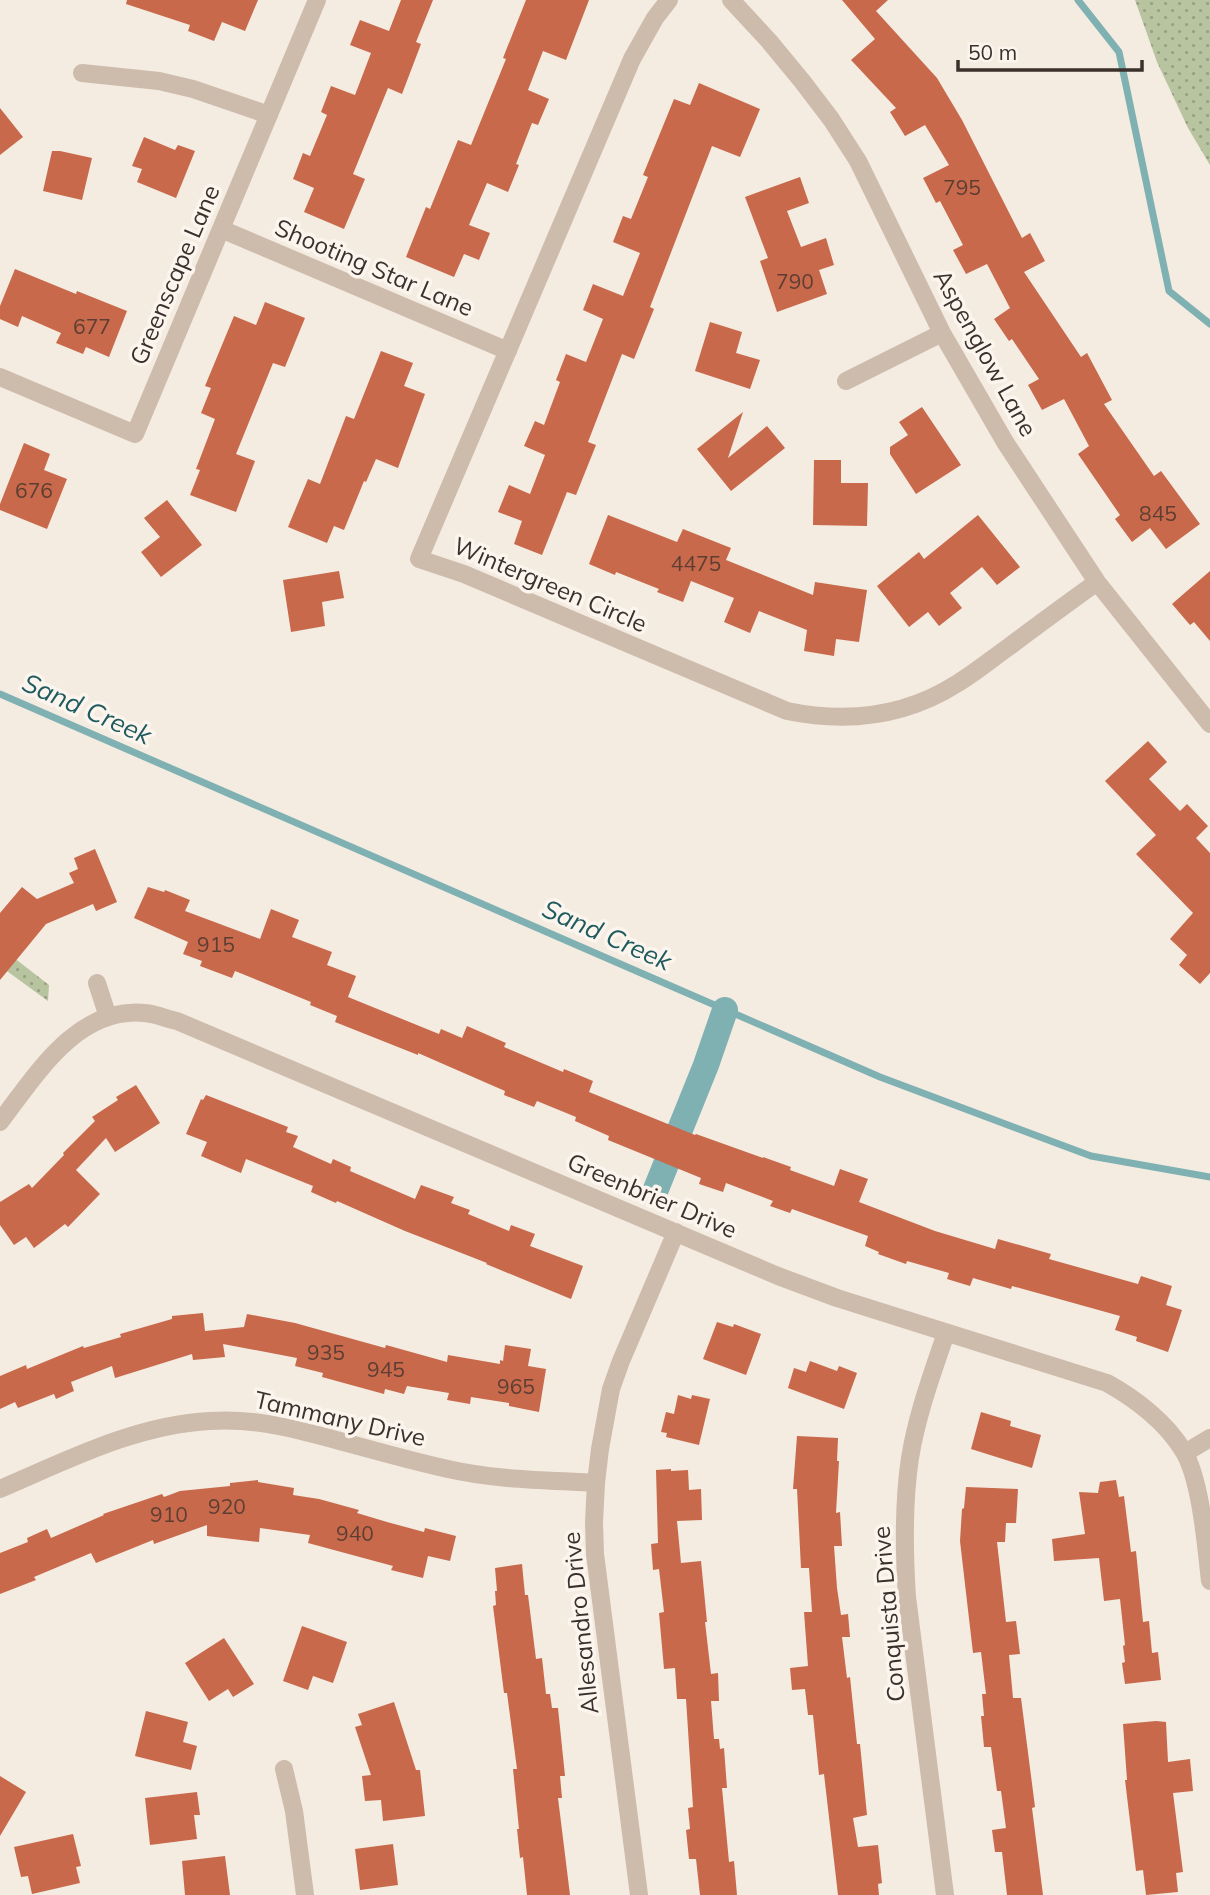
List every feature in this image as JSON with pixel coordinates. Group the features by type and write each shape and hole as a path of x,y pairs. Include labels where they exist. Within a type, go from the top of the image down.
{"street":[{"name":"Greenscape Lane","path":"0,377 135,434 317,0"},
{"name":"Wintergreen Circle","path":"669,0 654,18 632,59 419,559 464,574 751,697 814,717 842,718 900,709 929,699 956,684 1097,582"},
{"name":"Aspenglow Lane","path":"730,0 769,41 831,119 858,161 942,333 1005,442 1097,582 1210,724"},
{"path":"82,73 159,81 193,89 269,115"},
{"name":"Shooting Star Lane","path":"221,229 508,351"},
{"path":"846,381 942,333"},
{"path":"97,983 108,1017"},
{"name":"Greenbrier Drive","path":"0,1122 64,1043 83,1027 125,1013 147,1013 177,1021 778,1276 946,1334 1107,1383 1145,1409 1185,1453 1195,1480 1210,1581"},
{"name":"Allesandro Drive","path":"639,1895 595,1554 596,1483 601,1438 611,1389 676,1232"},
{"name":"Conquista Drive","path":"945,1895 904,1555 911,1458 925,1395 946,1334"},
{"name":"Tammany Drive","path":"0,1489 136,1433 172,1425 220,1420 276,1424 477,1475 596,1483"},
{"path":"1185,1453 1210,1438"},
{"path":"284,1769 294,1811 305,1895"}],"green space":[{"path":"1135,0 1210,0 1210,165 1188,128 1157,62"},
{"path":"0,947 49,985 48,1001 0,966"}],"building":[{"path":"127,0 258,0 245,31 222,22 214,41 188,31 190,25 126,4"},
{"path":"401,0 433,0 416,42 421,44 402,94 388,88 353,174 365,179 344,229 304,212 314,188 293,179 303,153 310,156 327,115 321,112 331,86 355,95 371,53 350,45 360,20 389,31"},
{"path":"526,0 589,0 566,60 543,51 528,90 549,99 538,125 532,123 508,192 487,183 469,225 490,233 479,260 464,254 454,277 406,257 426,207 430,209 458,140 471,145 506,59 503,58"},
{"path":"842,0 888,0 876,11 937,78 962,120 1022,238 1030,233 1045,261 1024,272 1081,357 1087,353 1112,400 1104,404 1154,476 1161,471 1200,524 1166,549 1150,528 1132,542 1115,519 1120,515 1078,454 1089,446 1064,399 1042,410 1028,385 1039,379 1012,339 1009,341 994,319 1010,308 987,264 966,274 953,250 963,245 940,201 936,203 923,178 949,165 925,125 905,136 890,112 896,108 851,60 875,39"},
{"path":"699,83 760,109 740,157 712,146 650,307 654,309 634,359 622,354 588,442 596,445 576,495 567,492 542,555 514,544 522,521 498,512 509,485 530,494 545,455 524,446 535,421 544,425 560,382 556,380 566,354 586,362 603,319 583,310 593,284 623,296 640,253 613,242 623,216 631,219 648,177 643,175 674,99 690,105"},
{"path":"0,108 23,137 0,155"},
{"path":"144,137 175,150 178,145 195,151 176,198 137,182 142,169 132,166"},
{"path":"52,151 92,158 82,200 43,191"},
{"path":"800,177 809,203 787,211 801,247 826,238 834,265 819,270 827,294 777,312 760,261 768,258 745,197"},
{"path":"15,269 127,311 109,357 86,347 83,354 56,343 61,333 22,316 18,327 0,319 0,306"},
{"path":"265,302 305,318 285,367 273,363 236,454 255,461 236,512 190,495 200,470 196,469 215,419 201,413 211,388 205,386 234,316 256,325"},
{"path":"710,322 742,332 736,353 760,360 750,389 695,371"},
{"path":"381,351 413,363 404,386 425,394 398,468 376,459 344,530 334,526 327,543 288,527 308,479 320,484 346,416 354,419"},
{"path":"922,407 961,465 916,494 890,454 890,447 908,435 899,422"},
{"path":"743,412 728,458 767,426 785,448 731,491 697,449"},
{"path":"24,443 50,454 44,470 67,479 47,529 0,510"},
{"path":"814,460 841,460 841,483 868,483 867,526 813,525"},
{"path":"167,500 202,545 161,577 141,552 160,537 144,518"},
{"path":"608,515 677,542 683,529 731,548 726,560 813,595 815,582 867,590 859,642 836,639 834,656 804,651 807,630 759,611 750,633 724,622 734,598 691,581 683,602 657,592 659,589 589,564"},
{"path":"978,515 1020,567 997,585 982,567 950,593 962,608 939,626 928,612 909,627 877,586 919,552 924,559"},
{"path":"339,571 344,598 322,602 325,626 291,632 283,580"},
{"path":"1210,571 1210,641 1194,622 1190,625 1172,604"},
{"path":"1148,741 1167,762 1149,779 1180,811 1187,804 1208,826 1196,838 1210,853 1210,973 1200,984 1179,965 1187,955 1170,939 1193,913 1136,854 1156,835 1105,781"},
{"path":"95,849 117,902 96,911 93,904 46,924 0,980 0,913 22,887 37,899 74,883 69,873 78,869 74,858"},
{"path":"148,887 164,892 165,890 190,900 185,911 260,939 271,909 299,920 292,937 332,952 327,965 356,976 348,997 439,1034 441,1029 462,1038 467,1026 506,1043 504,1047 563,1072 564,1069 593,1081 589,1092 695,1135 791,1167 790,1170 834,1186 840,1169 868,1179 859,1202 935,1231 995,1249 998,1239 1051,1254 1049,1259 1138,1284 1141,1276 1172,1286 1166,1305 1182,1310 1168,1352 1136,1341 1137,1337 1115,1330 1120,1316 1012,1286 1011,1289 973,1278 970,1286 947,1279 949,1273 907,1261 906,1264 878,1254 879,1252 865,1246 868,1236 792,1209 790,1213 770,1206 773,1201 726,1183 723,1192 699,1184 701,1178 608,1140 609,1136 575,1121 576,1117 537,1101 534,1107 504,1095 505,1091 418,1053 335,1022 337,1016 310,1005 311,1002 235,971 232,978 200,966 202,961 183,954 188,942 134,918"},
{"path":"136,1085 160,1123 115,1152 106,1138 76,1170 100,1194 68,1227 65,1224 34,1248 26,1237 14,1245 0,1225 0,1202 29,1184 32,1188 95,1121 92,1117"},
{"path":"206,1095 288,1127 286,1132 298,1136 293,1147 331,1164 333,1159 351,1167 350,1171 415,1199 421,1185 454,1197 451,1203 470,1210 468,1214 509,1231 511,1225 535,1234 530,1246 583,1266 571,1299 337,1201 336,1203 311,1192 313,1186 246,1159 241,1173 201,1156 207,1142 186,1134 201,1099"},
{"path":"203,1313 205,1331 244,1327 247,1314 295,1323 447,1362 448,1355 500,1364 500,1360 503,1361 505,1345 531,1349 528,1366 546,1369 539,1412 509,1406 509,1403 471,1397 470,1404 447,1400 449,1393 407,1386 404,1394 385,1389 384,1394 322,1377 323,1373 295,1366 297,1358 223,1344 225,1357 193,1360 192,1354 115,1378 112,1366 71,1382 74,1391 56,1399 54,1394 18,1408 15,1402 0,1409 0,1376 26,1365 27,1369 83,1346 84,1348 121,1337 120,1334 172,1319 172,1316"},
{"path":"717,1322 733,1327 734,1324 761,1334 746,1375 703,1359"},
{"path":"810,1361 837,1371 839,1366 857,1373 844,1409 788,1388 794,1368 806,1372"},
{"path":"678,1395 691,1399 692,1395 710,1399 699,1445 666,1437 667,1433 661,1432 666,1412 674,1414"},
{"path":"981,1412 1011,1421 1010,1426 1041,1435 1032,1468 971,1449"},
{"path":"797,1436 838,1438 836,1513 840,1512 842,1546 834,1546 837,1588 841,1615 848,1614 850,1637 842,1637 847,1678 850,1677 857,1744 860,1744 867,1815 853,1818 858,1847 878,1845 882,1883 878,1884 879,1895 838,1895 824,1774 819,1775 813,1715 808,1715 805,1689 792,1690 790,1668 808,1666 804,1612 812,1612 809,1568 801,1568 797,1489 793,1489"},
{"path":"656,1470 688,1470 689,1490 701,1489 702,1520 677,1521 681,1563 701,1561 711,1674 718,1673 719,1701 711,1701 714,1739 719,1739 720,1749 724,1748 727,1788 722,1788 729,1862 734,1861 737,1895 700,1895 696,1859 689,1859 686,1830 690,1829 688,1808 693,1807 686,1699 677,1699 675,1668 664,1669 659,1613 664,1612 659,1569 653,1570 651,1544 658,1543"},
{"path":"258,1480 294,1488 293,1495 359,1510 357,1513 387,1522 424,1532 425,1528 456,1536 450,1561 428,1556 423,1578 391,1570 393,1566 308,1543 310,1535 260,1528 259,1542 207,1536 207,1525 154,1544 153,1540 96,1563 91,1553 0,1594 0,1553 28,1542 27,1538 47,1529 51,1538 103,1514 162,1494 164,1497 180,1491"},
{"path":"1116,1480 1119,1497 1124,1496 1131,1552 1136,1551 1143,1622 1149,1621 1152,1653 1158,1652 1161,1680 1125,1684 1122,1663 1125,1662 1125,1645 1120,1599 1104,1601 1099,1558 1054,1561 1052,1539 1085,1534 1079,1492 1098,1493 1100,1482"},
{"path":"966,1487 1018,1489 1016,1523 1006,1523 1005,1542 997,1542 1006,1622 1016,1621 1020,1654 1009,1655 1013,1698 1021,1698 1043,1895 1007,1895 1002,1852 995,1852 992,1830 1006,1828 1001,1791 997,1791 991,1747 984,1747 981,1716 984,1716 982,1694 986,1694 981,1652 973,1653 960,1541"},
{"path":"522,1564 536,1659 542,1658 546,1694 550,1694 552,1708 558,1708 565,1776 560,1776 562,1798 558,1798 570,1895 527,1895 523,1857 520,1858 513,1769 517,1769 493,1606 496,1605 497,1591 495,1568"},
{"path":"302,1626 347,1642 333,1683 313,1676 308,1690 283,1681"},
{"path":"224,1638 254,1684 233,1697 228,1689 209,1701 185,1663"},
{"path":"394,1702 416,1770 420,1770 425,1816 383,1821 381,1800 365,1801 362,1776 371,1775 355,1727 362,1725 358,1714"},
{"path":"146,1711 188,1722 183,1742 197,1746 191,1770 135,1756"},
{"path":"1166,1722 1168,1762 1190,1759 1193,1791 1173,1793 1183,1872 1176,1873 1178,1892 1146,1895 1143,1870 1136,1871 1125,1780 1123,1724"},
{"path":"0,1776 26,1792 0,1836"},
{"path":"197,1792 200,1815 194,1815 197,1839 150,1845 145,1798"},
{"path":"73,1834 81,1866 76,1867 80,1883 32,1894 28,1876 21,1877 14,1847"},
{"path":"393,1844 398,1885 360,1890 355,1849"},
{"path":"225,1856 230,1895 185,1895 182,1861"}],"waterway":[{"path":"1078,0 1119,52 1169,291 1210,324"},
{"name":"Sand Creek","path":"0,694 880,1077 1091,1156 1210,1177"},
{"path":"654,1194 725,1010"}]}
